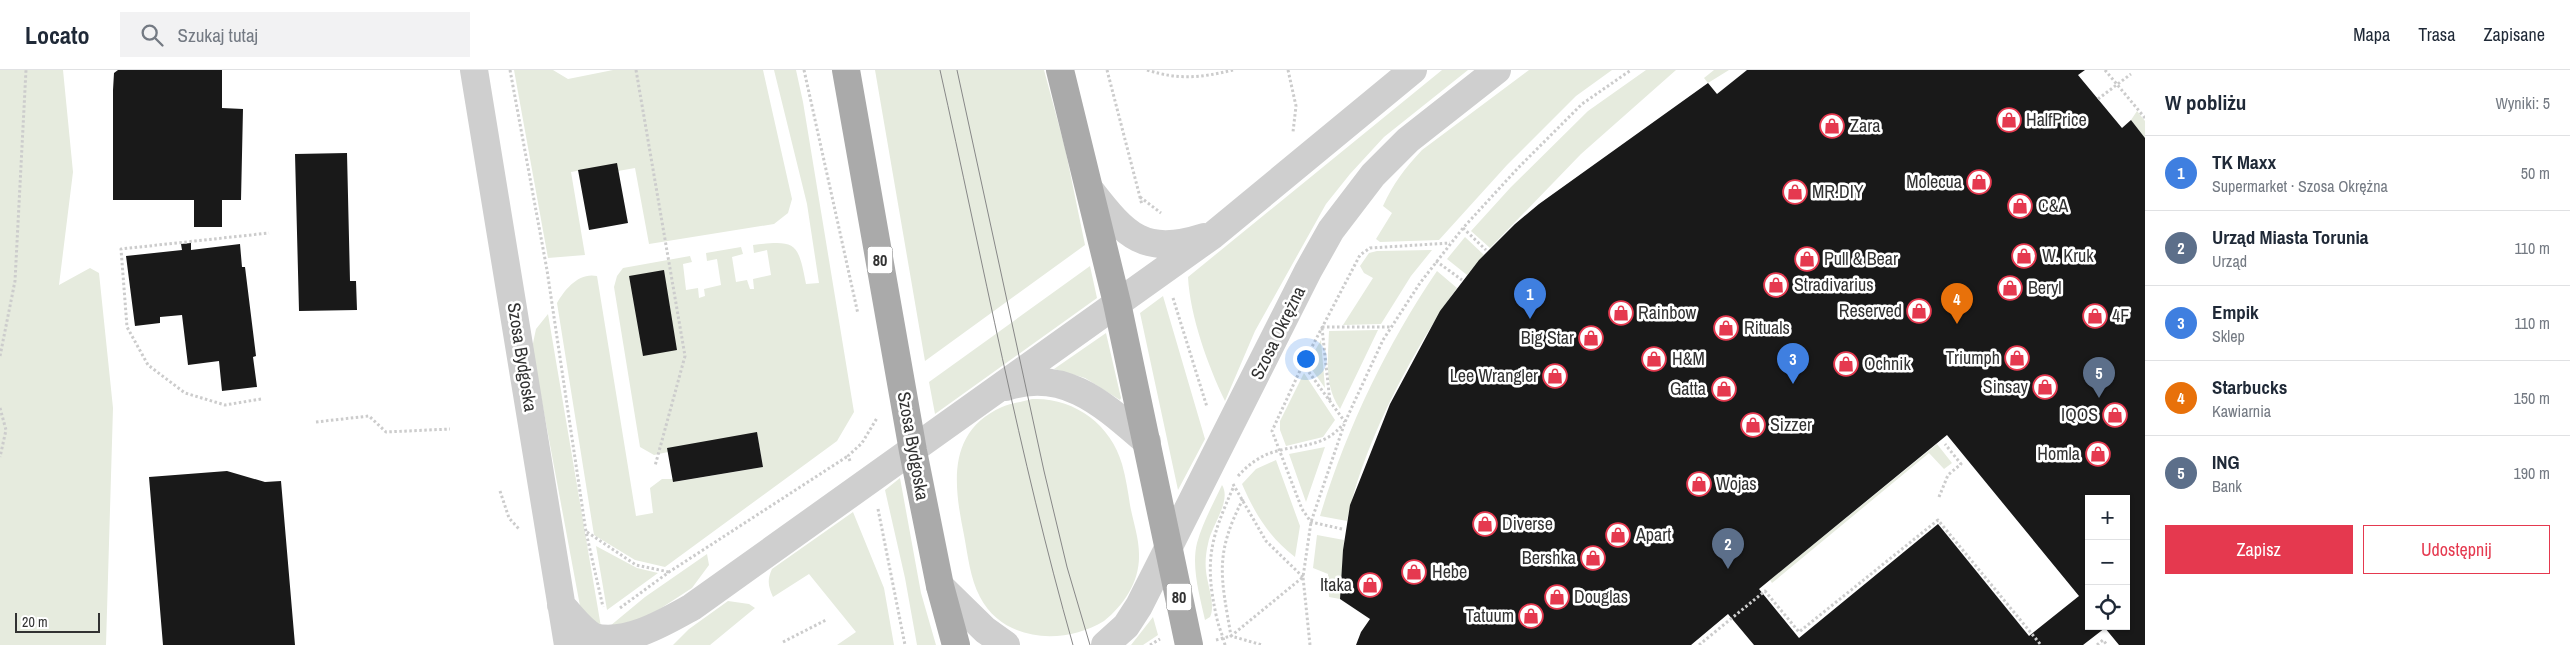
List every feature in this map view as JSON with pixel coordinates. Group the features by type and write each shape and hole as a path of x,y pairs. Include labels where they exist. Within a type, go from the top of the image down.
{"main road":[{"name":"Szosa Bydgoska","path":"846,70 913,451 940,586"},
{"name":"80","path":"1060,70 1117,303 1169,549 1202,643"},
{"name":"80","path":"940,586 956,645"}],"street":[{"name":"Szosa Bydgoska","path":"474,70 568,645"},
{"path":"561,605 583,629 594,637 609,642 623,642 637,638 692,607 1213,235 1412,70"},
{"name":"Szosa Okrężna","path":"1106,643 1126,626 1140,606 1308,271 1342,214 1373,175 1408,140 1498,70"},
{"path":"1091,192 1121,228 1134,236 1169,244 1184,244 1213,235"},
{"path":"990,393 1024,381 1048,380 1078,390 1113,413 1147,442"},
{"path":"940,586 985,630 1006,645"},
{"path":"656,645 692,607"}],"path":[{"path":"0,356 15,281 26,70"},
{"path":"510,70 547,270 586,532 604,610"},
{"path":"636,70 685,356 655,466"},
{"path":"804,70 859,318"},
{"path":"1107,70 1138,195 1158,212"},
{"path":"1146,70 1168,76 1200,78 1233,70"},
{"path":"1288,70 1296,106 1293,136"},
{"path":"1310,645 1303,577 1311,522 1345,422 1370,367 1392,327 1450,242 1518,168 1582,104 1631,70"},
{"path":"2105,70 2145,118"},
{"path":"2098,99 2131,74"},
{"path":"1463,228 1486,250"},
{"path":"261,399 225,405 184,393 148,365 127,327 121,249 269,233"},
{"path":"1342,529 1311,522 1302,508 1272,431 1303,364 1360,255 1370,248 1450,242"},
{"path":"1436,261 1462,280"},
{"path":"1170,289 1207,409"},
{"path":"1322,327 1392,327"},
{"path":"1322,327 1330,402"},
{"path":"1303,364 1345,422"},
{"path":"0,408 6,430 0,457"},
{"path":"614,612 669,572 848,456 871,431 877,419 877,411"},
{"path":"316,422 369,416 386,432 450,429"},
{"path":"1225,645 1218,622 1210,579 1210,558 1217,523 1238,476 1256,460 1279,450 1323,442 1338,432 1345,422"},
{"path":"1939,496 1948,475 1962,464 1945,444"},
{"path":"848,456 862,485 881,513 905,645"},
{"path":"1234,486 1243,498 1266,541 1303,577"},
{"path":"500,491 509,518 526,535"},
{"path":"1231,636 1222,583 1221,560 1225,539 1243,498"},
{"path":"1699,645 1765,591 1799,632 1938,520 2040,645"},
{"path":"586,532 636,565 669,572"},
{"path":"1202,643 1231,636 1303,577"},
{"path":"783,642 826,620"},
{"path":"1231,636 1262,645"},
{"path":"1150,645 1158,640"},
{"path":"2097,645 2103,640 2107,645"}],"shaded area":[{"path":"0,70 63,70 73,172 59,285 90,268 99,273 113,408 106,645 0,645"},
{"path":"514,70 553,70 568,79 613,70 763,70 792,199 788,213 774,224 649,244 635,168 618,171 617,164 571,172 585,255 548,258"},
{"path":"774,70 796,70 803,102 854,412 837,441 665,567 635,560 594,535 557,303 573,283 590,275 597,276 636,516 653,513 650,488 662,479 673,479 674,482 763,467 757,433 654,455 640,447 614,287 617,276 623,268 690,256 692,262 683,264 686,290 698,288 699,298 705,296 704,289 721,285 717,259 707,261 706,253 741,247 743,254 732,257 736,282 747,280 750,289 754,289 753,279 771,275 767,250 754,253 753,245 778,243 787,244 797,252 806,284 819,283 807,204"},
{"path":"875,70 1044,70 1065,148 1085,245 925,361"},
{"path":"1442,70 1468,70 1384,137 1326,204 1255,331 1225,401 1212,372 1196,324 1189,292 1188,277"},
{"path":"1529,70 1612,70 1576,96 1507,165 1439,240 1380,242 1376,239 1392,213 1383,206 1391,190 1422,150"},
{"path":"1646,70 1676,70 1581,154 1490,248 1471,231 1511,187 1588,111"},
{"path":"1714,70 1729,70 1708,83 1704,78"},
{"path":"2137,111 2145,121 2145,138 2131,120"},
{"path":"1465,237 1484,255 1467,275 1447,259"},
{"path":"1432,250 1411,276 1381,324 1343,325 1373,278 1364,273 1360,266 1369,253 1377,251"},
{"path":"1090,266 1097,298 935,414 929,382"},
{"path":"1437,271 1457,288 1423,340 1391,399 1364,462 1347,521 1320,516 1342,452 1369,389 1401,329"},
{"path":"1163,296 1205,439 1178,490 1140,313"},
{"path":"548,314 601,627 594,623 580,606 532,348 536,329"},
{"path":"1378,330 1340,409 1331,391 1329,382 1329,331"},
{"path":"1106,333 1120,400 1085,378 1054,369"},
{"path":"1321,340 1325,388 1308,364 1311,360 1316,359 1313,354"},
{"path":"1304,373 1335,420 1323,437 1286,446 1280,430 1280,421"},
{"path":"1032,399 1062,403 1076,408 1100,425 1109,437 1117,450 1122,464 1138,542 1139,564 1137,574 1124,600 1104,621 1072,634 1036,635 1019,631 1004,624 991,612 980,597 974,582 960,516 957,480 958,462 963,446 971,431 984,418 1002,407"},
{"path":"1937,444 1952,463 1944,469 1929,453 1772,583 1770,580"},
{"path":"1325,447 1306,502 1289,454"},
{"path":"1276,460 1300,526 1295,557 1270,533 1252,505 1242,484 1256,469"},
{"path":"900,478 921,593 936,645 917,645 905,578 885,490"},
{"path":"1222,485 1224,491 1223,506 1210,537 1206,554 1206,571 1211,594 1212,612 1210,617 1205,620 1197,582 1195,552 1208,513"},
{"path":"853,512 884,588 894,645 837,645 856,632 809,574 773,597 770,590 769,576 772,569"},
{"path":"1317,535 1344,540 1340,599 1329,597 1328,574 1313,568"},
{"path":"596,546 637,568 658,573 607,610"},
{"path":"707,554 709,565 692,588 626,631 610,626 645,597"},
{"path":"728,601 749,604 755,608 710,645 673,645 689,629"},
{"path":"1153,617 1158,635 1143,645 1131,645"}],"building":[{"path":"118,70 222,70 222,108 243,109 241,200 222,200 222,227 194,227 194,200 113,200 113,90 114,73"},
{"path":"1747,70 2085,70 2078,75 2122,128 2131,120 2145,138 2145,645 2119,645 2107,630 2130,630 2130,495 2085,495 2085,630 2102,630 2083,645 1754,645 1728,614 1691,645 1356,645 1361,632 1370,619 1340,599 1343,550 1350,505 1390,404 1440,311 1479,260 1515,224 1539,204 1708,83 1717,94","holes":["1947,435 2079,596 2029,636 1938,524 1799,638 1759,589"]},
{"path":"347,153 350,281 356,281 357,310 299,311 295,154"},
{"path":"617,163 628,223 589,230 578,170"},
{"path":"191,243 191,250 240,244 242,267 245,267 256,356 253,357 257,387 222,391 219,361 188,365 182,315 160,317 160,323 135,326 126,256 182,250 181,244"},
{"path":"664,270 677,350 643,356 629,276"},
{"path":"757,432 763,467 673,482 667,448"},
{"path":"227,471 265,482 281,481 295,645 163,645 149,477"}],"tram line":[{"path":"940,70 1035,502 1073,645"},
{"path":"957,70 1044,471 1067,567 1090,645"}],"place":[{"name":"HalfPrice","path":"2009,120"},
{"name":"Zara","path":"1832,126"},
{"name":"Molecua","path":"1979,182"},
{"name":"MR.DIY","path":"1795,192"},
{"name":"C&A","path":"2020,206"},
{"name":"W. Kruk","path":"2024,256"},
{"name":"Pull & Bear","path":"1807,259"},
{"name":"Stradivarius","path":"1776,285"},
{"name":"Beryl","path":"2010,288"},
{"name":"Reserved","path":"1919,311"},
{"name":"Rainbow","path":"1621,313"},
{"name":"4F","path":"2095,316"},
{"name":"TK Maxx","path":"1530,319"},
{"name":"Starbucks","path":"1957,324"},
{"name":"Rituals","path":"1726,328"},
{"name":"Big Star","path":"1591,338"},
{"name":"Triumph","path":"2017,358"},
{"name":"H&M","path":"1654,359"},
{"name":"Ochnik","path":"1846,364"},
{"name":"Lee Wrangler","path":"1555,376"},
{"name":"Empik","path":"1793,384"},
{"name":"Sinsay","path":"2045,387"},
{"name":"Gatta","path":"1724,389"},
{"name":"ING","path":"2099,398"},
{"name":"IQOS","path":"2115,415"},
{"name":"Sizzer","path":"1753,425"},
{"name":"Homla","path":"2098,454"},
{"name":"Wojas","path":"1699,484"},
{"name":"Diverse","path":"1485,524"},
{"name":"Apart","path":"1618,535"},
{"name":"Bershka","path":"1593,558"},
{"name":"Urząd Miasta Torunia","path":"1728,569"},
{"name":"Hebe","path":"1414,572"},
{"name":"Itaka","path":"1370,585"},
{"name":"Douglas","path":"1557,597"},
{"name":"Tatuum","path":"1531,616"}]}
